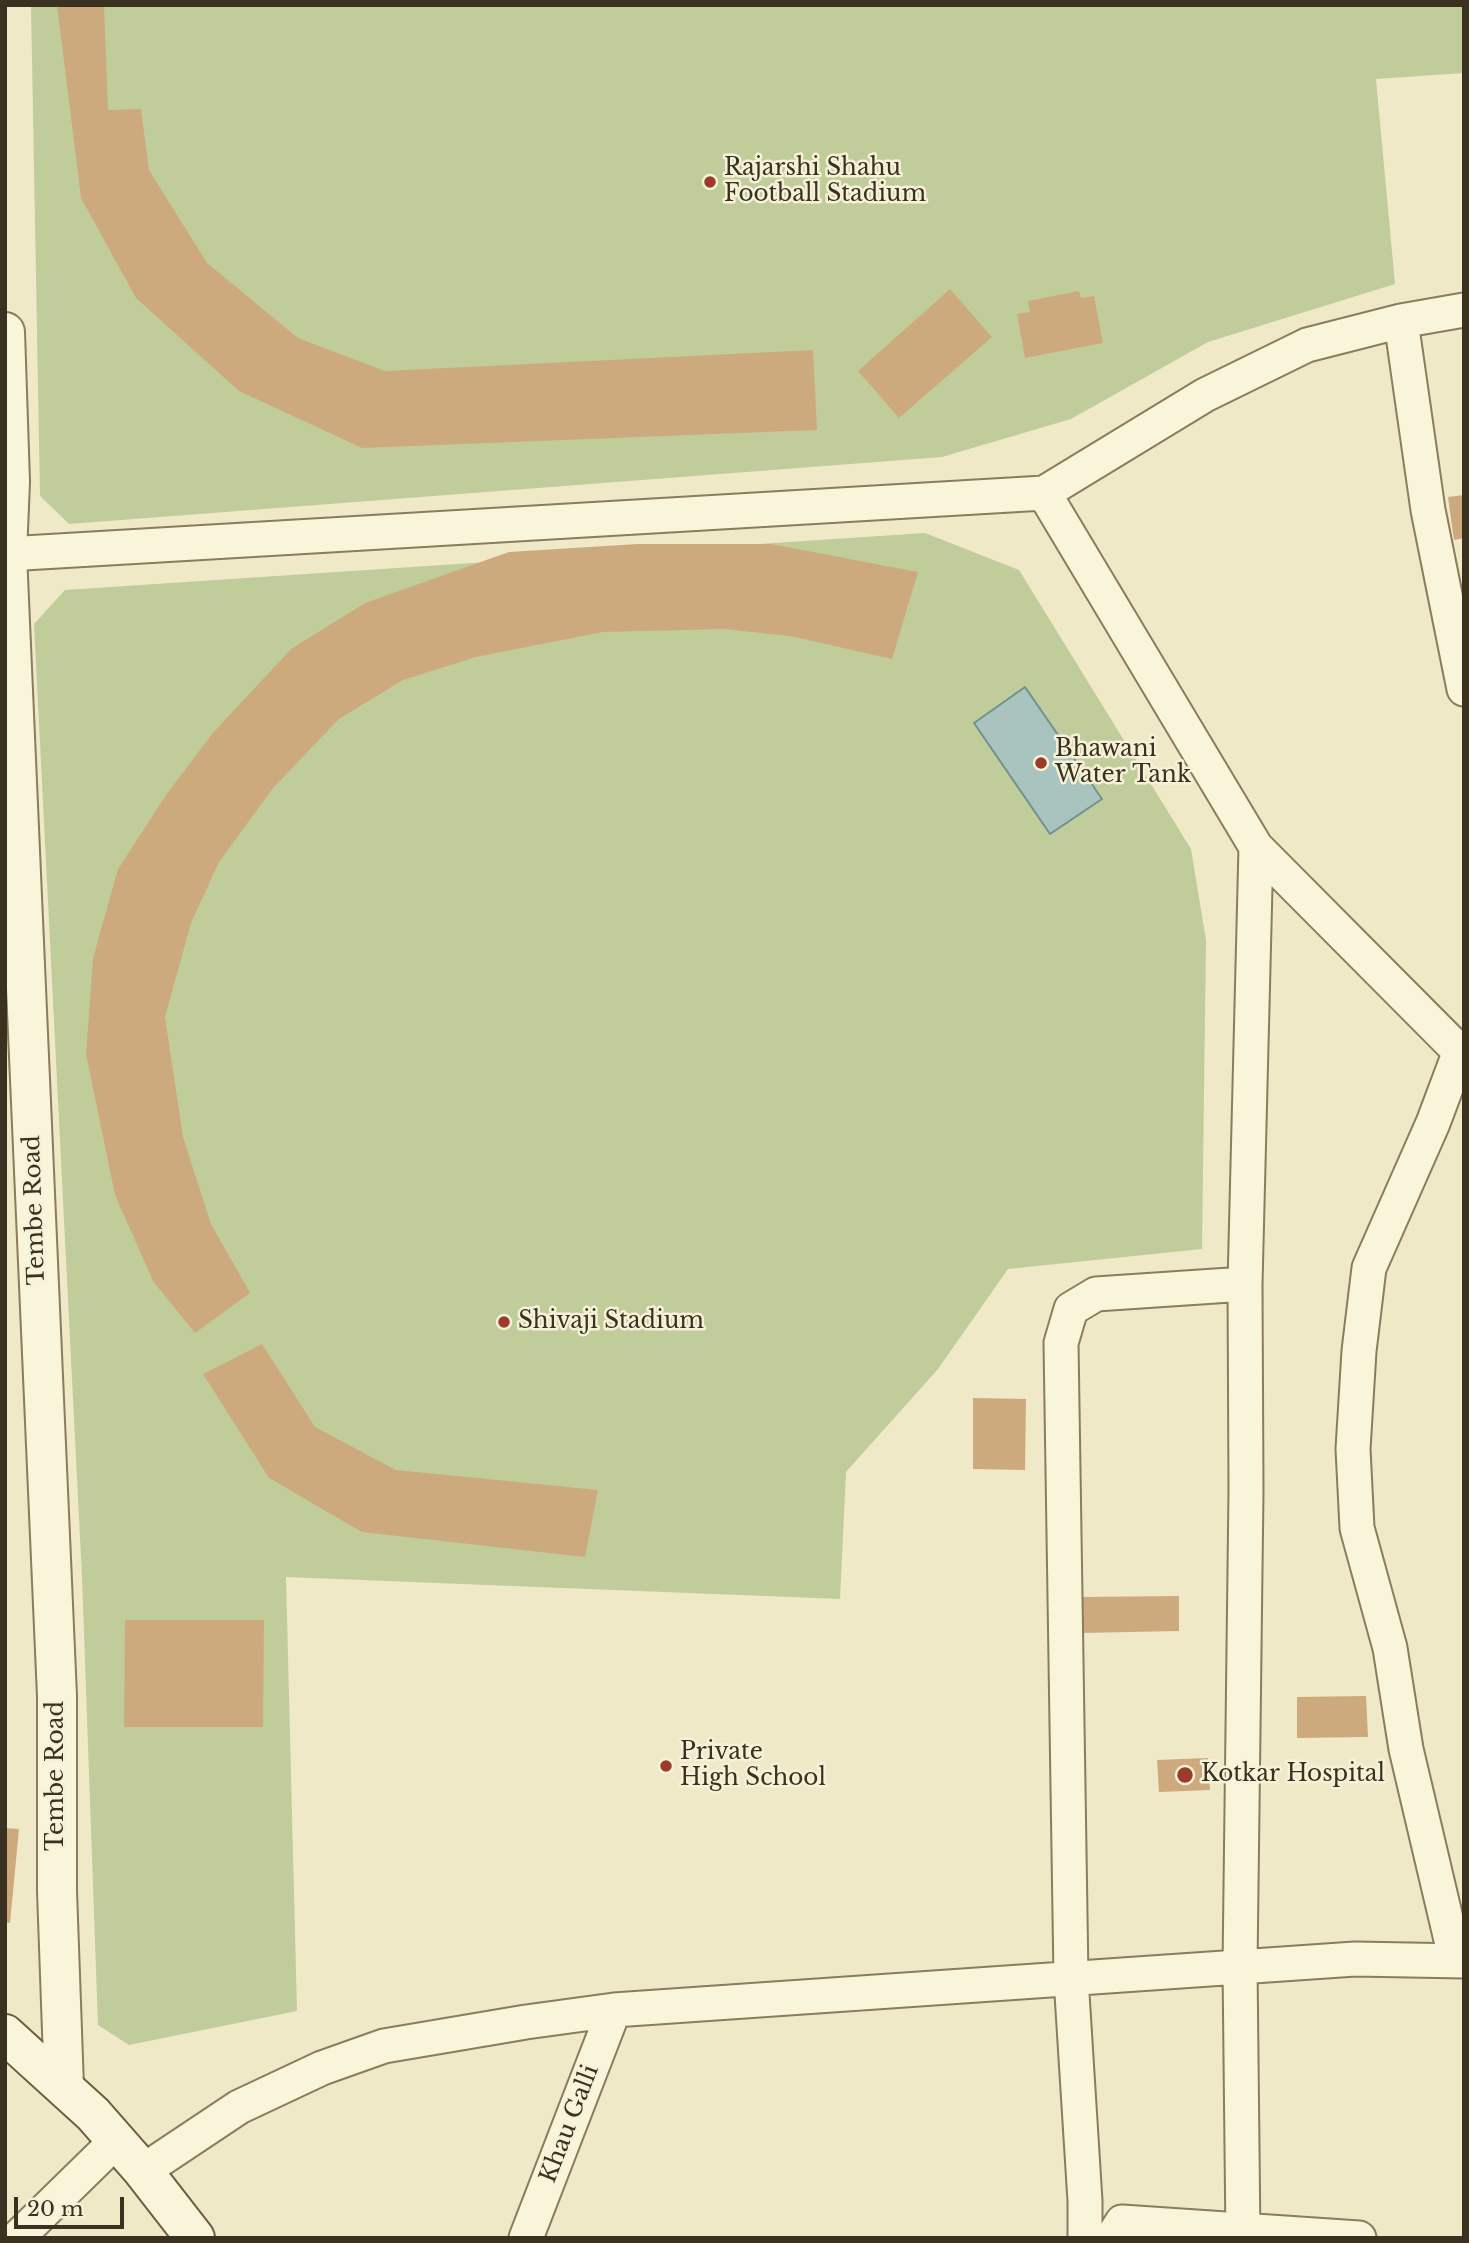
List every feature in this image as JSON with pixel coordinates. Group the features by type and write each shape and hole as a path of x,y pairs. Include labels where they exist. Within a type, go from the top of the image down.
{"street":[{"path":"6,554 1044,494 1205,395 1307,345 1401,321 1464,310"},
{"path":"1401,321 1427,510 1464,689"},
{"name":"Tembe Road","path":"5,332 10,482 6,554 57,1696 57,1891 64,2087"},
{"path":"143,2171 239,2107 322,2068 384,2046 614,2010 1355,1959 1460,1961 1406,1749 1390,1648 1357,1528 1353,1449 1359,1351 1369,1268 1462,1053 1256,846 1044,494"},
{"path":"1243,2235 1240,1966 1246,1491 1245,1284 1256,846"},
{"path":"1085,2238 1071,1978 1060,1343 1071,1309 1096,1294 1245,1284"},
{"name":"Khau Galli","path":"527,2238 614,2010"},
{"path":"5,2034 93,2113 195,2238"},
{"path":"17,2238 115,2141"},
{"path":"1112,2238 1122,2222 1240,2228 1243,2235"},
{"path":"1243,2235 1359,2238"}],"green space":[{"name":"Rajarshi Shahu Football Stadium","path":"31,5 1464,5 1464,73 1376,79 1395,284 1208,342 1071,419 942,457 69,524 40,496"},
{"name":"Shivaji Stadium","path":"925,533 1019,570 1191,849 1206,940 1202,1249 1008,1269 938,1369 846,1472 840,1599 286,1577 297,2011 129,2045 98,2025 82,1577 34,624 65,590"}],"water":[{"path":"1025,687 1102,799 1050,834 974,723"}],"building":[{"path":"57,5 104,5 108,110 141,109 149,170 207,263 298,338 385,371 813,350 817,430 362,448 239,391 136,298 81,198"},
{"path":"950,289 992,337 899,418 858,371"},
{"path":"1079,291 1081,298 1094,296 1103,343 1025,358 1017,314 1030,312 1028,301"},
{"path":"1464,495 1464,538 1454,540 1448,497"},
{"path":"638,544 771,544 918,572 892,659 790,636 723,629 603,632 476,657 403,680 339,719 273,788 219,862 191,923 165,1017 183,1137 211,1224 250,1293 195,1333 153,1281 115,1195 86,1054 93,958 118,869 166,795 212,734 291,649 365,603 509,552"},
{"path":"262,1344 315,1427 396,1470 598,1490 585,1557 362,1532 269,1478 203,1374"},
{"path":"973,1398 1026,1399 1025,1470 973,1469"},
{"path":"1179,1596 1179,1631 1082,1633 1082,1597"},
{"path":"125,1620 264,1620 263,1727 124,1727"},
{"path":"1366,1696 1368,1737 1297,1738 1297,1697"},
{"path":"1208,1758 1210,1790 1159,1792 1157,1760"},
{"path":"5,1828 19,1829 10,1923 5,1922"}],"place":[{"name":"Rajarshi Shahu Football Stadium","path":"710,182"},
{"name":"Bhawani Water Tank","path":"1041,763"},
{"name":"Shivaji Stadium","path":"504,1322"},
{"name":"Private High School","path":"666,1766"},
{"name":"Kotkar Hospital","path":"1185,1775"}]}
